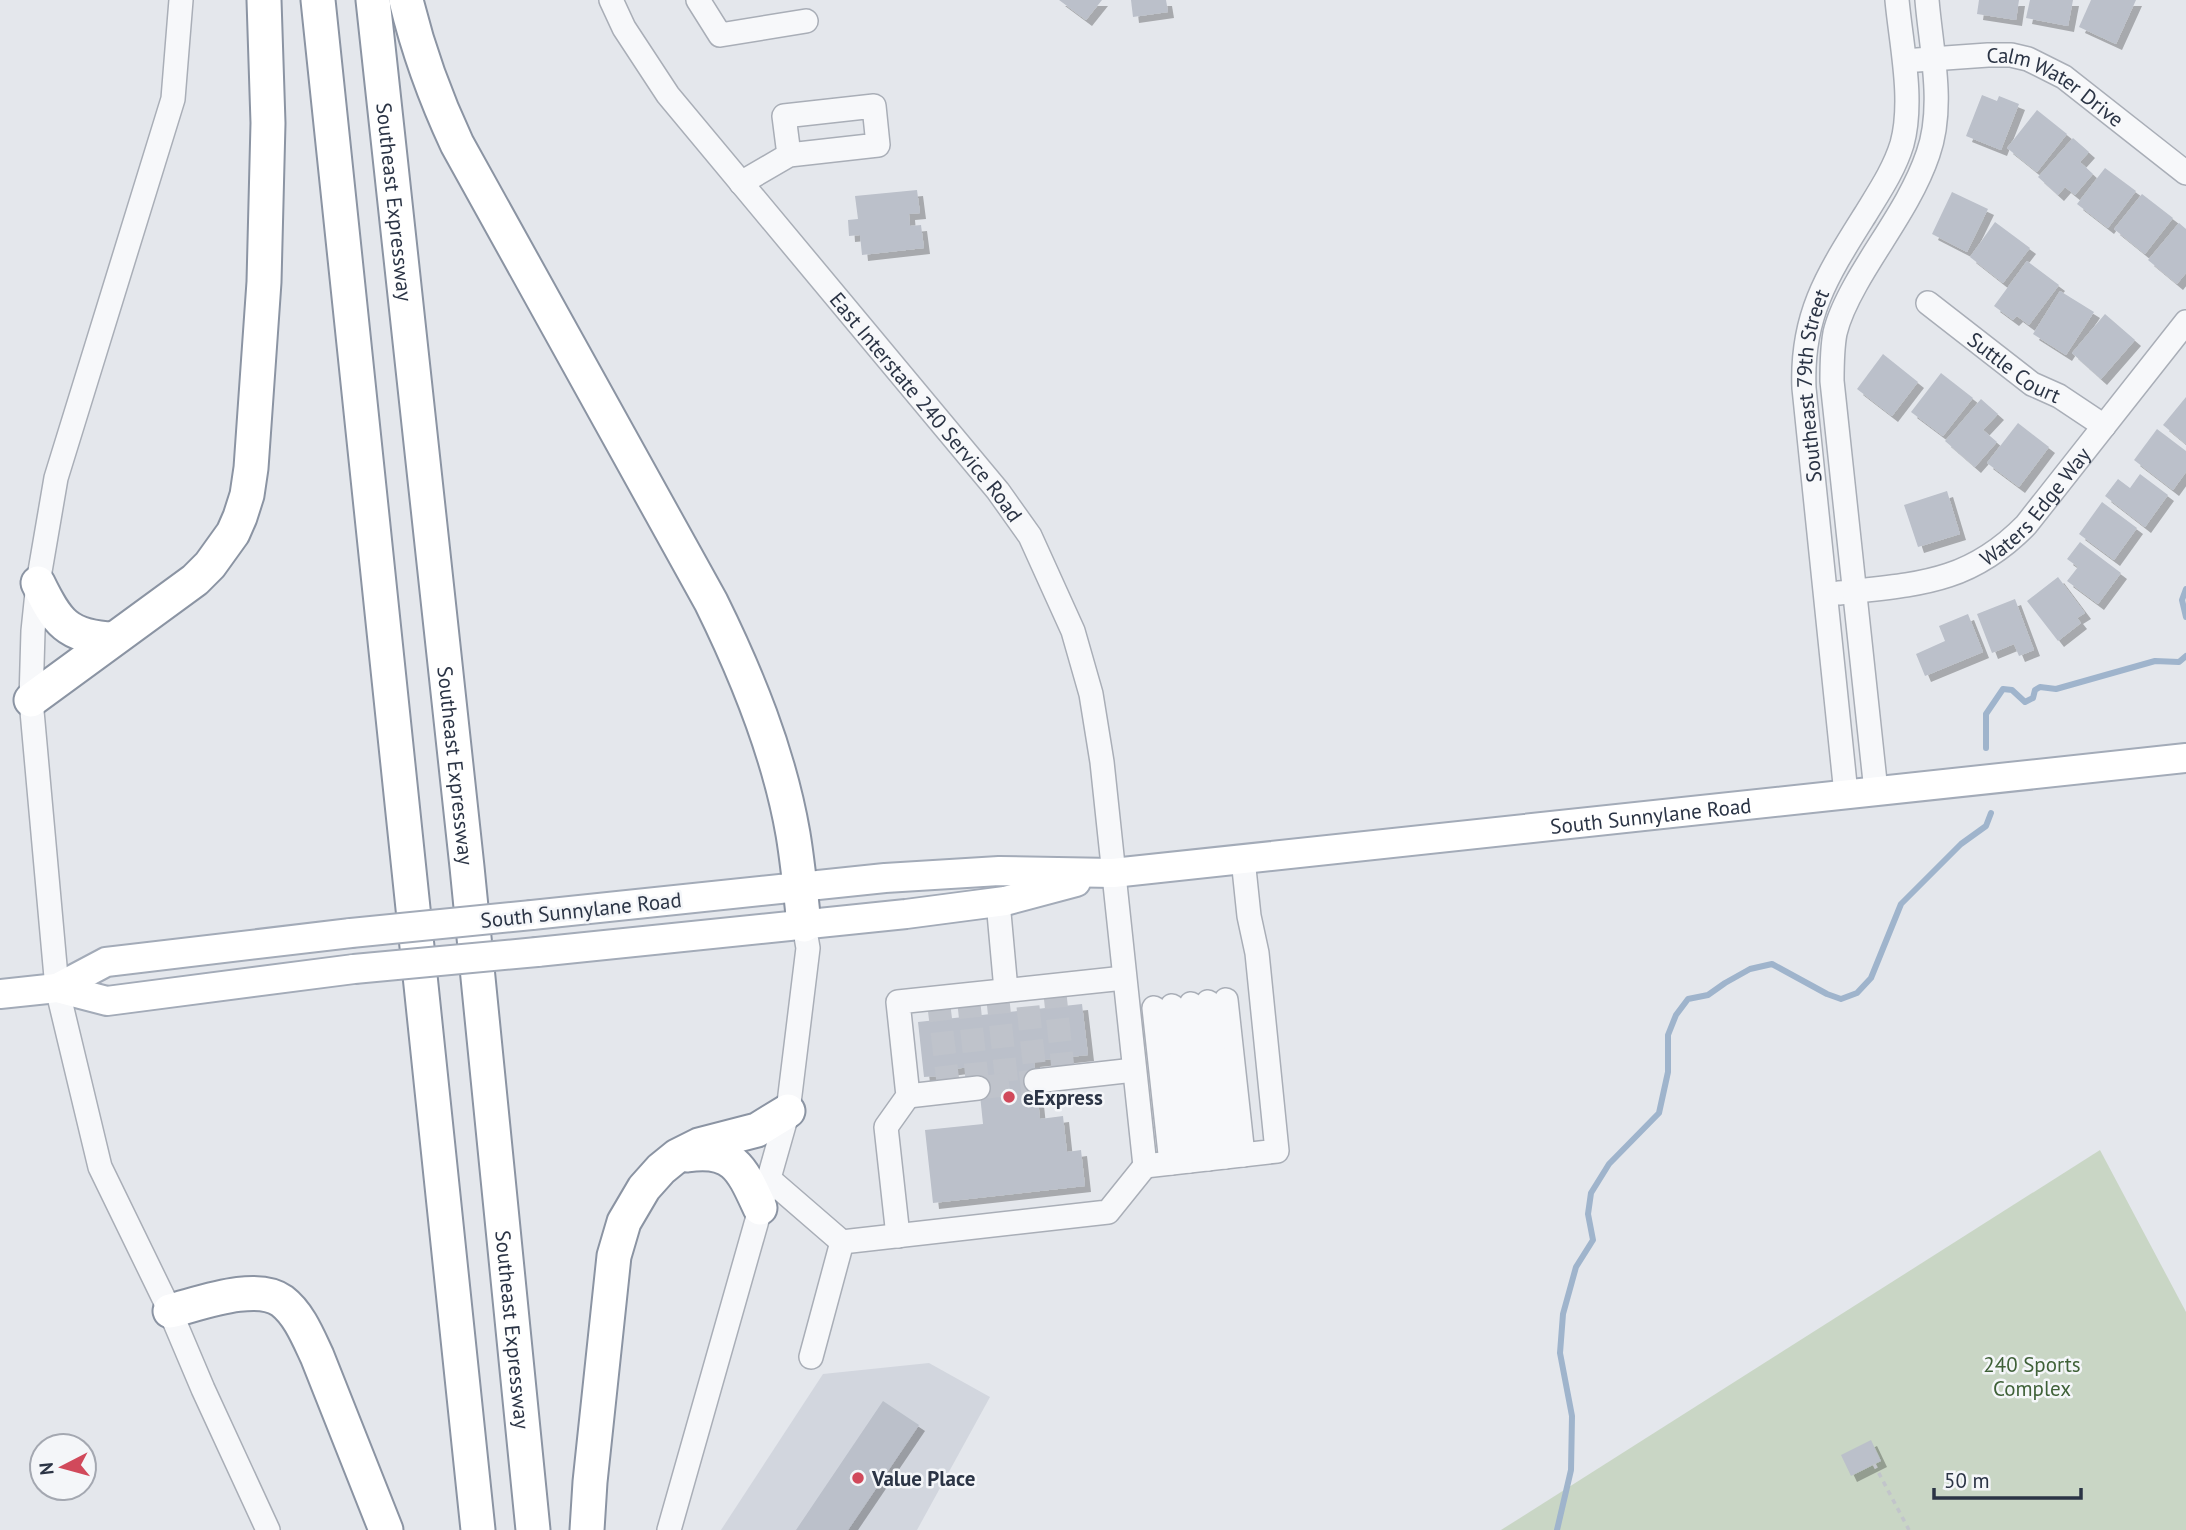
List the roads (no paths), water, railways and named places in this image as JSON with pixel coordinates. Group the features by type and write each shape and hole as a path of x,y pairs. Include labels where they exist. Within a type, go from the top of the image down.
{"highway":[{"path":"31,699 195,580 210,565 233,533 247,495 264,282 268,123 264,0"},
{"path":"318,0 478,1530"},
{"name":"Southeast Expressway","path":"373,0 467,867 533,1530"},
{"path":"406,0 436,98 457,144 711,602 737,655 779,775 793,833 804,925"},
{"path":"38,583 52,612 62,623 79,634 113,639"},
{"path":"587,1530 614,1256 624,1222 644,1188 677,1156 699,1145 757,1130 788,1111"},
{"path":"677,1156 707,1152 723,1156 764,1193"},
{"path":"170,1311 244,1294 273,1295 284,1302 304,1329 317,1356 386,1530"}],"main road":[{"name":"South Sunnylane Road","path":"57,988 106,962 351,933 885,878 999,871 1113,873 2186,758"},
{"name":"South Sunnylane Road","path":"0,994 57,988 107,1001 354,969 804,925 998,902 1113,873"}],"street":[{"path":"181,0 173,99 56,478 38,583 31,699 57,988 100,1167 170,1311 268,1530"},
{"path":"698,0 720,35 806,21"},
{"name":"Southeast 79th Street","path":"1846,794 1803,370 1810,319 1821,290 1891,172 1902,143 1907,116 1897,0"},
{"name":"Southeast 79th Street","path":"1876,791 1835,410 1832,358 1835,332 1843,307 1916,185 1929,151 1935,118 1936,84 1927,0"},
{"name":"East Interstate 240 Service Road","path":"616,2 624,28 668,95 998,491 1030,536 1073,631 1091,694 1102,762 1145,1166"},
{"name":"Calm Water Drive","path":"1903,62 2011,55 2045,66 2063,77 2186,173"},
{"path":"741,183 789,155"},
{"path":"1858,226 1881,241"},
{"name":"Suttle Court","path":"1928,303 2032,384 2059,396 2104,426"},
{"name":"Waters Edge Way","path":"1826,594 1933,580 1965,570 2008,543 2026,525 2186,323"},
{"path":"1807,413 1835,410"},
{"path":"764,1193 842,1242 1108,1212 1145,1166 1277,1152 1243,859"},
{"path":"998,902 1006,990"},
{"path":"669,1530 788,1111 808,948 804,925"},
{"path":"898,1236 886,1127 908,1096 898,1002 1124,978"},
{"path":"1127,1011 1261,996"},
{"path":"1190,1004 1207,1159"},
{"path":"1190,1004 1207,1159"},
{"path":"1190,1004 1207,1159"},
{"path":"1036,1081 1134,1070"},
{"path":"908,1096 978,1088"},
{"path":"811,1357 842,1242"}],"waterway":[{"path":"2186,589 2182,600 2186,617"},
{"path":"1986,748 1986,714 2003,689 2012,690 2025,702 2033,698 2035,690 2040,687 2056,689 2155,661 2179,662 2186,656"},
{"path":"1557,1530 1571,1470 1572,1416 1560,1353 1563,1314 1576,1267 1593,1240 1588,1214 1591,1193 1609,1164 1659,1113 1668,1072 1668,1035 1676,1015 1688,999 1708,995 1750,969 1772,964 1841,999 1857,993 1871,978 1901,904 1961,844 1986,826 1991,813"}],"tunnel":[{"path":"1054,985 1064,1078"},
{"path":"968,995 978,1088 1036,1081 1026,988"},
{"path":"997,991 1007,1085"},
{"path":"938,998 949,1091"}],"place":[{"name":"eExpress","path":"1009,1097"},
{"name":"Value Place","path":"858,1478"}],"park label":[{"name":"240 Sports Complex","path":"2032,1376"}]}
